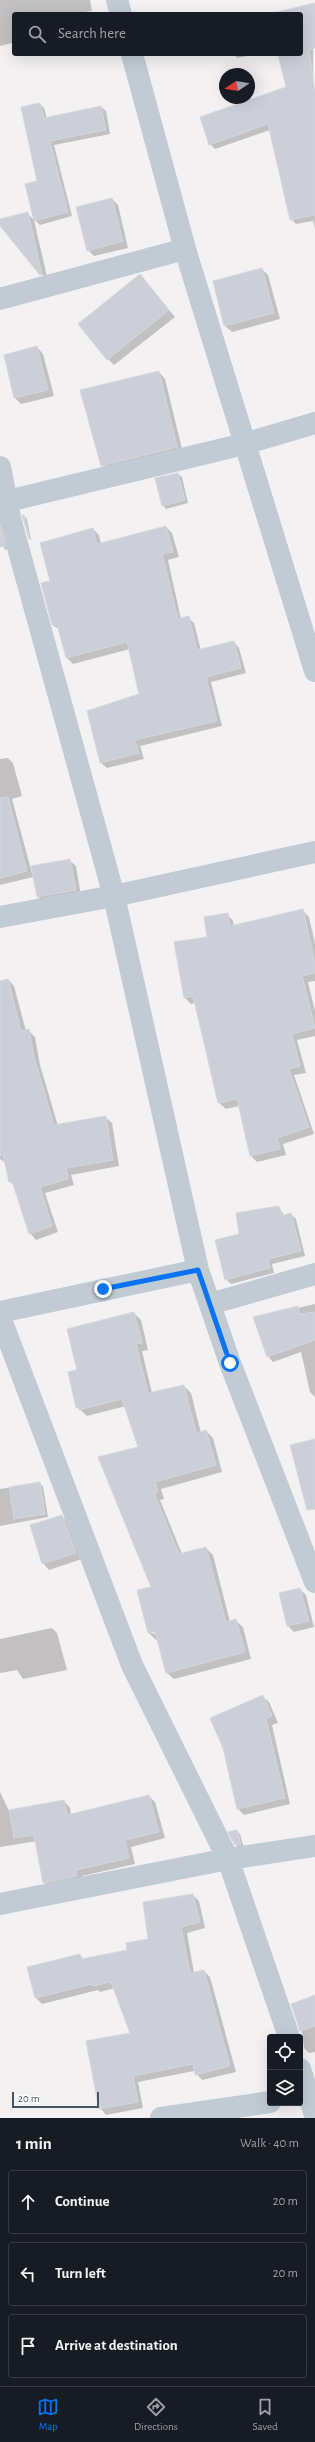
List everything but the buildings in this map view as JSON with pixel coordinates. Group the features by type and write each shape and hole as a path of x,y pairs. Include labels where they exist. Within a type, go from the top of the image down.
{"street":[{"path":"117,0 120,12"},
{"path":"133,56 185,249 315,671"},
{"path":"0,299 185,249"},
{"path":"8,501 244,444 315,423"},
{"path":"0,467 8,501 6,524 114,896 198,1270 230,1363 315,1582"},
{"path":"0,917 114,896 315,852"},
{"path":"0,1312 198,1270"},
{"path":"210,1304 315,1274"},
{"path":"0,1317 132,1666 228,1859 288,2034"},
{"path":"0,1904 228,1859 315,1846"},
{"path":"300,2070 310,2101"},
{"path":"161,2118 267,2102"}],"route":[{"path":"103,1289 198,1270 230,1363"}]}
